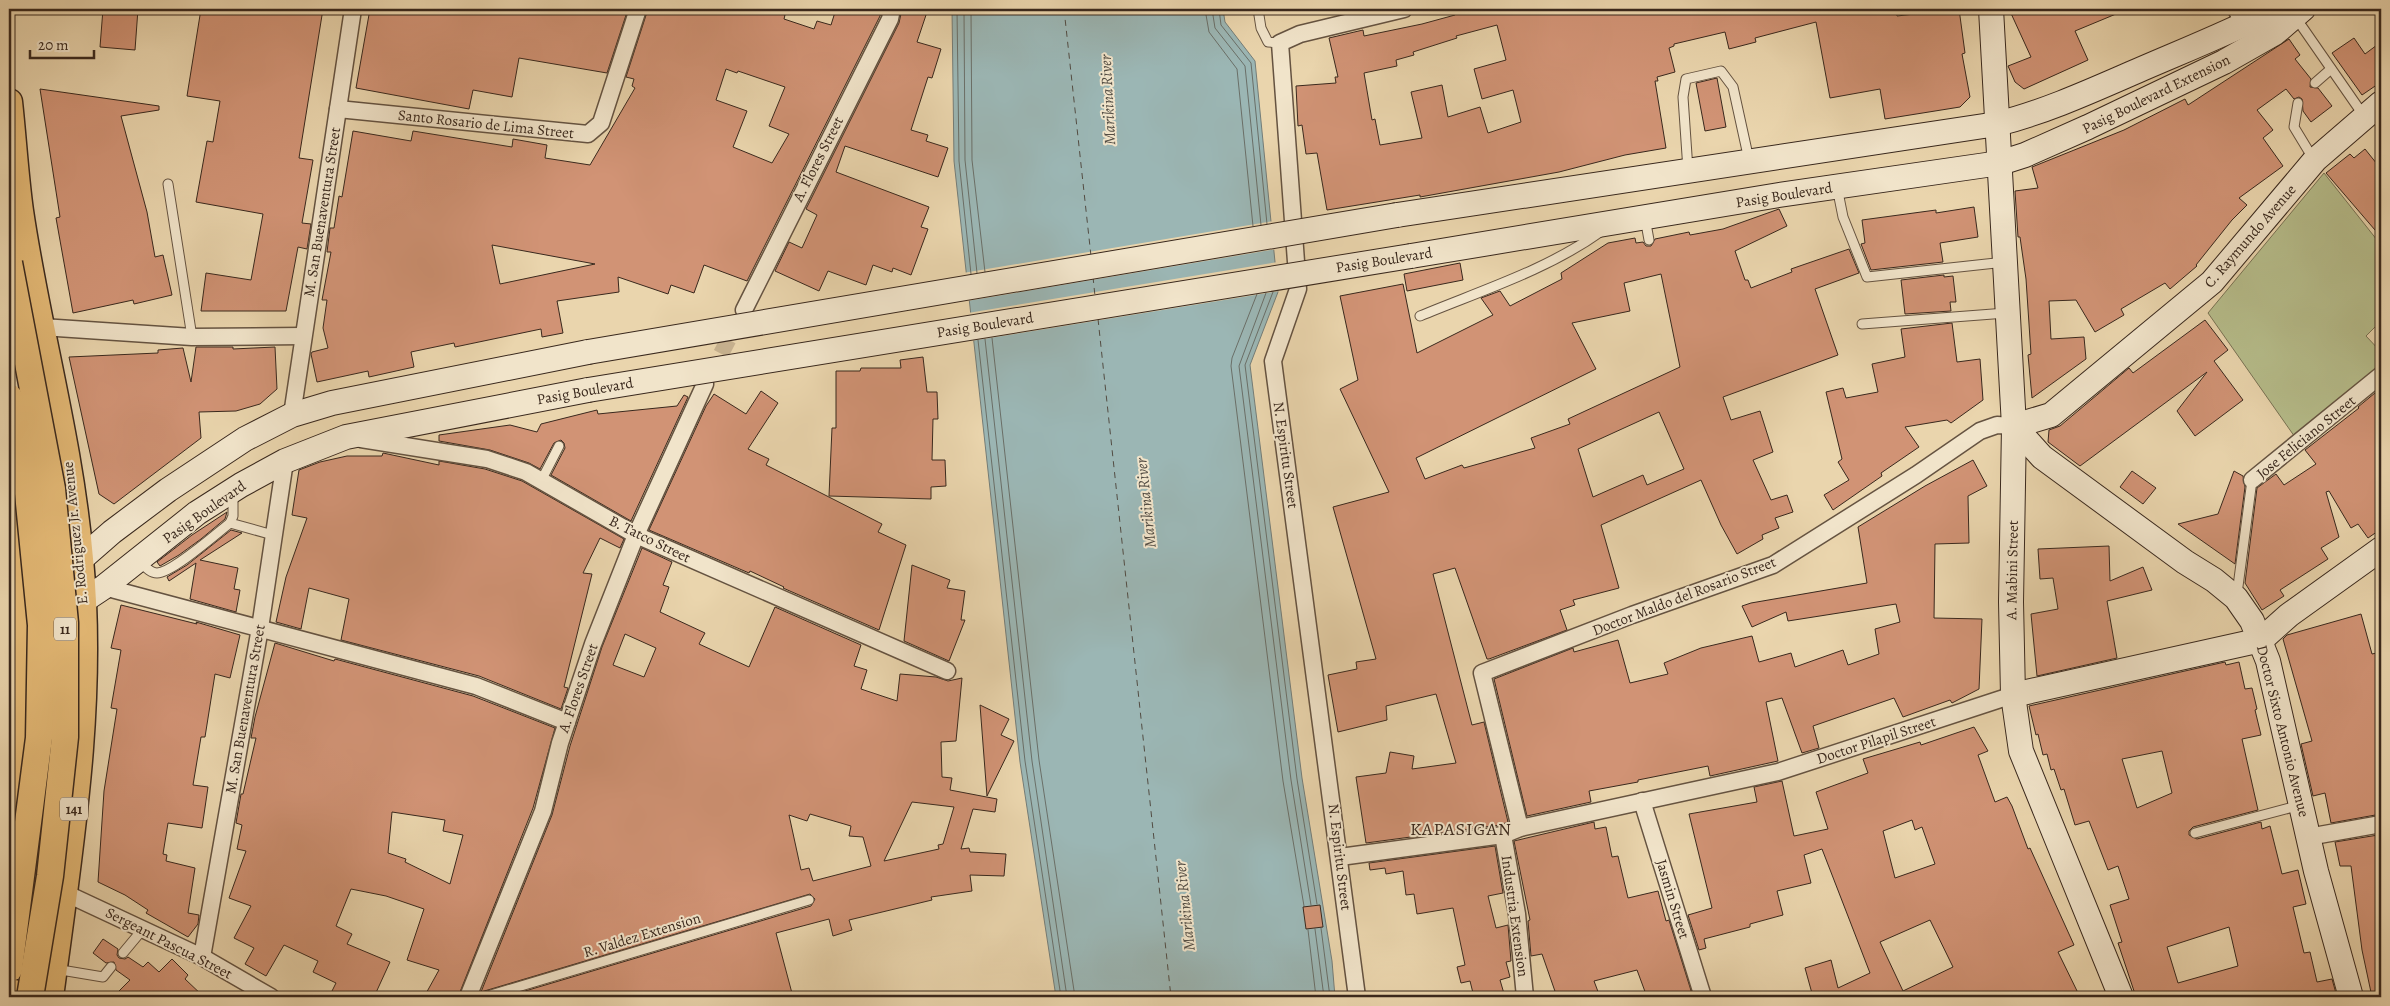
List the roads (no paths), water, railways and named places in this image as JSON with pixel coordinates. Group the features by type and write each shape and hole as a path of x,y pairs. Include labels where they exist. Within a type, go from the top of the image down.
{"main road":[{"name":"A. Mabini Street","path":"1991,9 2014,426 2011,602 2013,695 2021,751 2121,997"},
{"name":"Pasig Boulevard Extension","path":"1997,124 2020,118 2086,93 2240,17 2291,11"},
{"name":"Pasig Boulevard Extension","path":"2000,163 2025,155 2088,127 2216,66 2275,33 2291,11"},
{"name":"E. Rodriguez Jr. Avenue","path":"9,102 20,210 72,486 83,601 81,738 65,892 50,997"},
{"name":"C. Raymundo Avenue","path":"2014,426 2051,415 2212,282 2315,160 2373,110"},
{"path":"14,576 80,560 112,532 168,490 245,439 292,415 332,404 588,352 1396,215 1997,124"},
{"name":"Pasig Boulevard","path":"16,612 83,601 104,587 197,514 233,490 286,461 346,437 588,390 1612,223 1647,229 1837,186 2000,163"},
{"name":"11","path":"9,263 52,489 65,623 65,737 50,876 31,997"},
{"path":"9,315 40,318"},
{"name":"11","path":"9,397 28,493 41,625 39,738 9,969"},
{"name":"Doctor Sixto Antonio Avenue","path":"2014,426 2042,457 2236,598 2252,620 2268,661 2308,838 2351,997"},
{"path":"9,521 16,612 9,811"},
{"name":"Doctor Pilapil Street","path":"2013,695 2261,640 2290,615 2381,549"},
{"path":"9,992 31,997"}],"street":[{"name":"M. San Buenaventura Street","path":"292,415 354,9"},
{"name":"Santo Rosario de Lima Street","path":"338,109 588,134 601,123 638,9"},
{"name":"A. Flores Street","path":"744,310 890,19 892,9"},
{"path":"1280,43 1300,34 1404,9"},
{"name":"N. Espiritu Street","path":"1280,43 1298,289 1273,361 1357,997"},
{"path":"40,318 192,337 303,336"},
{"name":"Jose Feliciano Street","path":"2252,480 2381,375"},
{"name":"A. Flores Street","path":"468,997 542,811 567,722 593,644 636,535 705,384"},
{"name":"Doctor Maldo del Rosario Street","path":"1520,828 1482,674 1632,615 1773,565 1916,475 1980,431 1997,425 2014,426"},
{"name":"B. Tatco Street","path":"346,437 486,459 526,472 636,535 947,671"},
{"name":"M. San Buenaventura Street","path":"202,957 260,628 286,461"},
{"path":"104,587 476,686 567,722"},
{"name":"Doctor Pilapil Street","path":"1340,857 1503,835 1520,828 1778,772 2013,695"},
{"name":"Jasmin Street","path":"1642,801 1703,997"},
{"path":"2308,838 2329,832 2381,824"},
{"name":"Industria Extension","path":"1503,835 1517,914 1525,997"},
{"name":"Sergeant Pascua Street","path":"65,892 202,957 270,997"}],"lane":[{"path":"1258,9 1261,28 1268,42 1280,43"},
{"path":"2291,11 2331,69 2373,110"},
{"path":"2315,83 2331,69"},
{"path":"1688,170 1683,97 1686,79 1721,71 1733,87 1750,161"},
{"path":"2298,103 2294,127 2315,160"},
{"path":"168,184 192,337"},
{"path":"1837,186 1846,223 1867,277 2005,262"},
{"path":"1420,316 1551,261 1583,244 1612,223"},
{"path":"1862,324 2008,313"},
{"path":"541,481 559,446"},
{"name":"Jose Feliciano Street","path":"2236,598 2252,480"},
{"path":"138,560 151,572 158,573 177,564 230,523 233,516 233,490"},
{"path":"230,523 274,535"},
{"path":"2195,833 2301,805"},
{"name":"R. Valdez Extension","path":"484,997 809,900"},
{"path":"123,953 143,929"},
{"path":"54,969 103,977 111,966"}],"water":[{"name":"Marikina River","path":"952,9 1223,9 1225,22 1255,61 1278,292 1250,365 1302,778 1332,961 1335,997 1056,997 1020,762 954,161"}],"tunnel":[{"path":"710,375 738,321"}],"district":[{"name":"KAPASIGAN","path":"1461,829"}]}
